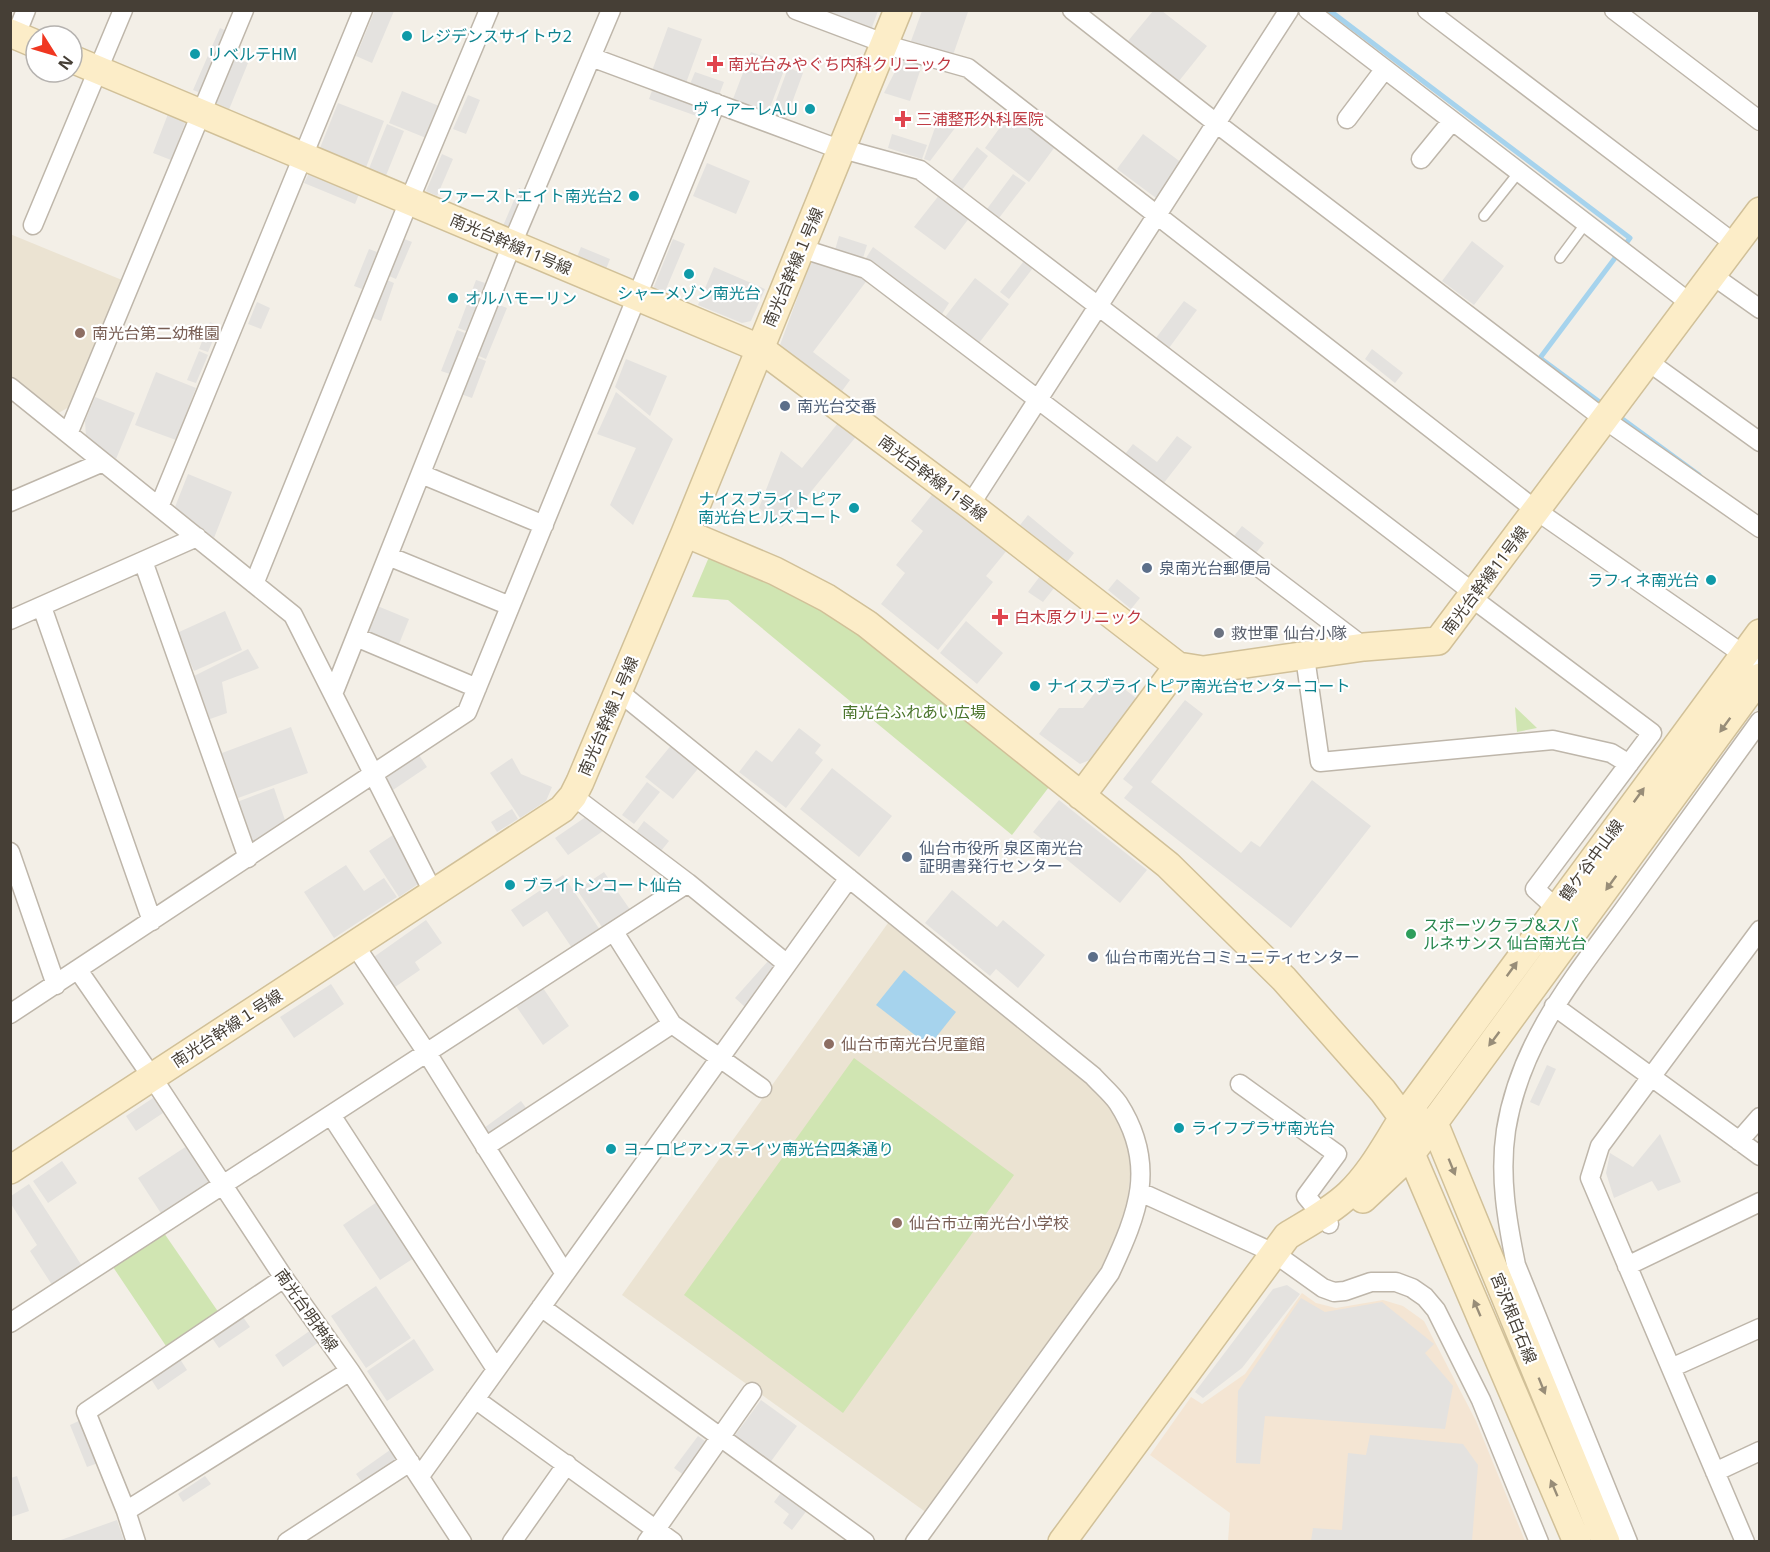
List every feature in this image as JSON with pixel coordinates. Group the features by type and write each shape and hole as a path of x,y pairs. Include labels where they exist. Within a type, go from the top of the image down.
{"street":[{"path":"21,37 26,10"},
{"path":"33,225 123,10"},
{"path":"69,434 244,10"},
{"path":"159,507 363,10"},
{"path":"254,584 489,10"},
{"path":"333,694 512,244 610,10"},
{"path":"796,10 884,44 968,68 1537,511 1751,660"},
{"name":"南光台幹線１号線","path":"10,1170 562,808 573,796 685,533 898,10"},
{"path":"1072,10 1216,123 1609,412 1760,528"},
{"path":"970,505 1289,10"},
{"path":"1308,10 1690,303"},
{"path":"1427,10 1735,244"},
{"path":"1614,10 1760,121"},
{"path":"591,57 828,145 920,170 1652,733 1535,889 1556,908"},
{"name":"南光台幹線11号線","path":"84,64 758,349 970,505 1178,666 1203,670 1364,647 1438,641 1537,511 1646,360 1760,211"},
{"path":"1347,119 1384,69"},
{"path":"10,1014 467,712 716,103"},
{"path":"1421,159 1452,121"},
{"path":"800,248 867,269 1364,647"},
{"path":"1712,275 1760,309"},
{"path":"1646,360 1760,442"},
{"path":"10,387 293,615 433,892"},
{"path":"10,502 103,462"},
{"path":"421,474 544,525"},
{"path":"685,533 775,571 827,598 861,620 1168,865 1284,979 1383,1091 1403,1118 1411,1154 1577,1542"},
{"path":"10,620 197,537"},
{"path":"388,556 510,606"},
{"path":"143,561 248,858"},
{"path":"42,607 152,921"},
{"name":"鶴ケ谷中山線","path":"1325,1220 1372,1167 1403,1118 1556,908 1751,660 1760,633"},
{"path":"356,637 477,688"},
{"path":"1305,657 1320,762 1553,740 1611,753 1629,764"},
{"path":"1081,796 1178,666"},
{"path":"1062,1542 1287,1236 1356,1205 1411,1154 1760,677"},
{"path":"618,691 1093,1076 1117,1101 1134,1131 1141,1164 1140,1192 1128,1233 1110,1273 915,1542"},
{"path":"1628,1542 1515,1265 1506,1217 1503,1174 1506,1131 1526,1058 1554,1006 1760,722"},
{"path":"573,796 688,883 787,964"},
{"path":"10,852 56,985"},
{"path":"287,1542 415,1469 475,1399 849,878"},
{"path":"10,1323 688,883"},
{"path":"1744,1542 1590,1178 1600,1146 1760,930"},
{"path":"614,932 672,1024 762,1088"},
{"path":"354,944 427,1053 565,1274"},
{"name":"南光台明神線","path":"78,970 152,1077 284,1278 350,1371 462,1542"},
{"path":"1554,1006 1760,1156"},
{"path":"485,1147 672,1024"},
{"path":"1240,1084 1337,1154 1306,1196 1325,1220"},
{"path":"331,1115 496,1370"},
{"path":"1739,1141 1760,1117"},
{"path":"1403,1118 1434,1123"},
{"name":"宮沢根白石線","path":"1434,1123 1606,1542"},
{"path":"1140,1192 1274,1253 1323,1288 1334,1292 1345,1291 1371,1282 1396,1282 1412,1288 1425,1297 1436,1310 1481,1400 1539,1542"},
{"path":"1627,1266 1760,1202"},
{"path":"136,1542 86,1412 284,1278"},
{"path":"540,1307 865,1542"},
{"path":"1671,1368 1760,1328"},
{"path":"126,1511 350,1371"},
{"path":"651,1535 752,1392"},
{"path":"475,1399 567,1464 651,1535 673,1542"},
{"path":"1715,1472 1760,1451"},
{"path":"512,1542 567,1464"}],"lane":[{"path":"1484,216 1519,172"},
{"path":"1560,258 1586,223"}],"shaded area":[{"path":"375,10 394,11 372,63 356,56"},
{"path":"963,10 968,12 953,55 911,41 922,11"},
{"path":"831,11 878,11 871,30 830,14"},
{"path":"1153,11 1162,11 1207,46 1179,81 1128,41"},
{"path":"668,27 702,39 686,83 652,71"},
{"path":"220,28 229,32 203,94 193,90"},
{"path":"751,52 786,65 768,113 733,99"},
{"path":"903,56 923,62 910,101 884,93"},
{"path":"233,57 248,63 228,112 219,108 215,101"},
{"path":"788,68 803,73 786,119 771,114"},
{"path":"695,72 724,82 719,95 690,84"},
{"path":"653,88 709,108 705,119 649,99"},
{"path":"402,91 444,108 431,140 389,123"},
{"path":"468,95 480,100 466,134 453,129"},
{"path":"338,103 384,121 365,170 326,155 320,148"},
{"path":"1012,111 1057,144 1029,182 985,148"},
{"path":"168,114 186,121 171,160 153,153"},
{"path":"938,119 955,128 930,161 924,159"},
{"path":"387,124 404,131 385,178 368,171"},
{"path":"892,134 927,145 922,159 888,148"},
{"path":"1143,134 1182,163 1156,198 1117,169"},
{"path":"977,147 988,156 962,190 951,182"},
{"path":"442,154 453,159 437,196 426,191"},
{"path":"707,163 750,181 736,214 693,196"},
{"path":"309,173 359,194 355,204 304,183"},
{"path":"1013,174 1026,183 999,218 987,209"},
{"path":"519,188 529,193 513,230 503,226"},
{"path":"940,194 970,217 945,250 914,227"},
{"path":"10,234 122,280 69,407 55,415 11,379"},
{"path":"839,236 867,245 863,258 835,250"},
{"path":"399,237 412,242 396,279 384,274"},
{"path":"673,239 685,244 664,294 653,289"},
{"path":"1472,241 1504,266 1474,305 1442,281"},
{"path":"581,247 610,259 606,269 577,257"},
{"path":"873,247 949,303 942,314 866,258"},
{"path":"369,249 377,252 362,289 354,286"},
{"path":"1027,257 1036,264 1009,299 1000,292"},
{"path":"812,258 868,279 813,352 850,380 842,391 780,345"},
{"path":"714,267 765,289 751,321 742,323 698,305"},
{"path":"382,278 394,283 381,321 368,316"},
{"path":"975,278 1009,304 979,343 945,317"},
{"path":"476,280 485,283 466,331 458,328"},
{"path":"1184,301 1197,310 1169,348 1156,338"},
{"path":"257,302 270,308 261,329 248,324"},
{"path":"494,303 507,308 486,359 474,354"},
{"path":"210,322 219,326 208,352 199,349"},
{"path":"457,330 465,333 450,374 441,371"},
{"path":"1372,349 1403,373 1395,383 1365,359"},
{"path":"199,351 208,355 196,383 187,380"},
{"path":"473,356 486,361 472,398 458,393"},
{"path":"626,359 667,376 650,416 615,387"},
{"path":"156,372 196,388 176,440 135,425"},
{"path":"616,392 673,439 633,525 610,505 636,448 597,434"},
{"path":"95,397 135,413 116,459 86,437 85,421"},
{"path":"842,418 859,433 782,527 759,508 781,451 802,468"},
{"path":"1177,436 1192,447 1163,484 1125,454 1133,444 1157,462"},
{"path":"188,474 232,492 214,538 175,507"},
{"path":"935,491 1008,549 986,576 993,582 938,650 881,604 905,573 896,565 923,531 911,521"},
{"path":"1028,515 1074,553 1067,562 1020,525"},
{"path":"1242,526 1264,543 1256,553 1234,536"},
{"path":"1044,571 1058,583 1043,602 1028,592"},
{"path":"1117,579 1140,598 1131,609 1108,590"},
{"path":"375,605 409,619 397,649 363,635"},
{"path":"225,611 242,650 194,671 177,633"},
{"path":"966,621 1003,653 977,684 940,653"},
{"path":"248,649 259,668 222,682 227,713 210,719 194,676"},
{"path":"1108,676 1141,702 1097,757 1080,764 1039,734 1059,708 1083,708"},
{"path":"1185,700 1203,714 1151,782 1241,853 1251,841 1260,847 1312,780 1371,826 1291,928 1124,798 1133,787 1123,779"},
{"path":"291,727 308,773 238,798 222,753"},
{"path":"799,728 821,745 815,753 823,760 786,808 739,772 756,750 772,762"},
{"path":"673,743 701,765 673,799 645,777"},
{"path":"419,755 427,767 393,790 385,778"},
{"path":"512,758 521,774 552,787 546,801 520,818 490,773"},
{"path":"832,768 892,816 859,857 800,809"},
{"path":"647,782 660,792 634,824 622,815"},
{"path":"274,788 287,826 251,844 237,802"},
{"path":"1059,800 1147,870 1120,903 1033,832"},
{"path":"512,809 518,819 497,832 491,822"},
{"path":"590,814 606,829 568,855 555,838"},
{"path":"644,821 669,841 661,851 636,832"},
{"path":"393,835 418,884 399,897 369,851"},
{"path":"346,865 364,891 384,878 397,897 334,938 304,892"},
{"path":"604,872 631,911 604,930 577,890"},
{"path":"563,875 602,933 574,951 547,911 523,927 511,910"},
{"path":"952,890 997,927 1003,920 1045,955 1018,988 996,969 990,976 925,923"},
{"path":"426,920 442,943 415,962 420,970 392,989 371,959"},
{"name":"仙台市立南光台小学校","path":"888,923 1105,1098 1125,1132 1131,1168 1127,1204 1114,1241 1098,1274 927,1513 622,1295"},
{"path":"769,960 779,970 745,1007 735,998"},
{"path":"331,984 344,1004 294,1038 280,1017"},
{"path":"543,988 569,1026 543,1045 516,1006"},
{"path":"1547,1065 1556,1069 1539,1106 1530,1102"},
{"path":"156,1096 166,1111 136,1131 126,1116"},
{"path":"521,1101 529,1112 488,1134 484,1128"},
{"path":"1660,1134 1681,1182 1658,1191 1652,1181 1614,1198 1606,1173 1610,1153 1633,1167"},
{"path":"190,1144 216,1183 164,1218 138,1178"},
{"path":"62,1161 77,1183 48,1203 33,1181"},
{"path":"29,1184 84,1269 54,1288 30,1251 37,1245 11,1204 11,1196"},
{"path":"377,1202 414,1258 380,1280 343,1225"},
{"path":"1287,1285 1300,1294 1242,1368 1203,1398 1195,1392 1273,1289"},
{"path":"376,1286 411,1338 366,1368 331,1316"},
{"path":"1302,1293 1316,1303 1336,1308 1383,1300 1403,1306 1424,1321 1476,1421 1525,1541 1228,1541 1230,1513 1150,1455 1191,1397 1202,1404 1245,1374"},
{"path":"1301,1298 1325,1312 1382,1302 1434,1344 1425,1353 1453,1386 1445,1429 1265,1416 1260,1464 1236,1463 1238,1391"},
{"path":"243,1317 250,1327 219,1348 212,1338"},
{"path":"311,1330 319,1342 283,1367 275,1355"},
{"path":"414,1339 434,1370 387,1401 367,1371"},
{"path":"180,1359 187,1370 158,1390 151,1379"},
{"path":"761,1400 797,1426 769,1464 733,1438"},
{"path":"81,1420 98,1463 87,1467 70,1425"},
{"path":"1370,1435 1463,1444 1478,1465 1472,1541 1311,1541 1313,1528 1342,1530 1348,1453 1366,1455"},
{"path":"698,1436 709,1444 685,1476 674,1468"},
{"path":"390,1450 398,1462 364,1485 356,1474"},
{"path":"17,1476 29,1511 11,1517 11,1478"},
{"path":"205,1476 211,1484 183,1502 178,1494"},
{"path":"783,1490 808,1509 792,1530 783,1523 789,1514 774,1502"},
{"path":"117,1520 124,1541 58,1541"}],"green space":[{"name":"南光台ふれあい広場","path":"709,557 739,567 850,622 1049,787 1012,835 728,600 692,597"},
{"path":"1515,707 1537,728 1517,732"},
{"path":"854,1058 1014,1175 843,1413 684,1295"},
{"path":"164,1233 219,1313 166,1346 113,1267"}],"water":[{"path":"904,970 956,1012 929,1046 876,1005"}],"waterway":[{"path":"1329,10 1630,238 1540,358 1605,406"},
{"path":"1617,415 1699,475"}],"place":[{"name":"レジデンスサイトウ2","path":"407,36"},
{"name":"リベルテHM","path":"195,54"},
{"name":"南光台みやぐち内科クリニック","path":"715,64"},
{"name":"ヴィアーレA.U","path":"810,109"},
{"name":"三浦整形外科医院","path":"903,119"},
{"name":"ファーストエイト南光台2","path":"634,196"},
{"name":"シャーメゾン南光台","path":"689,274"},
{"name":"オルハモーリン","path":"453,298"},
{"name":"南光台第二幼稚園","path":"80,333"},
{"name":"南光台交番","path":"785,406"},
{"name":"ナイスブライトピア 南光台ヒルズコート","path":"854,508"},
{"name":"泉南光台郵便局","path":"1147,568"},
{"name":"ラフィネ南光台","path":"1711,580"},
{"name":"白木原クリニック","path":"1000,617"},
{"name":"救世軍 仙台小隊","path":"1219,633"},
{"name":"ナイスブライトピア南光台センターコート","path":"1035,686"},
{"name":"仙台市役所 泉区南光台 証明書発行センター","path":"907,857"},
{"name":"ブライトンコート仙台","path":"510,885"},
{"name":"スポーツクラブ&スパ ルネサンス 仙台南光台","path":"1411,934"},
{"name":"仙台市南光台コミュニティセンター","path":"1093,957"},
{"name":"仙台市南光台児童館","path":"829,1044"},
{"name":"ライフプラザ南光台","path":"1179,1128"},
{"name":"ヨーロピアンステイツ南光台四条通り","path":"611,1149"},
{"name":"仙台市立南光台小学校","path":"897,1223"}]}
